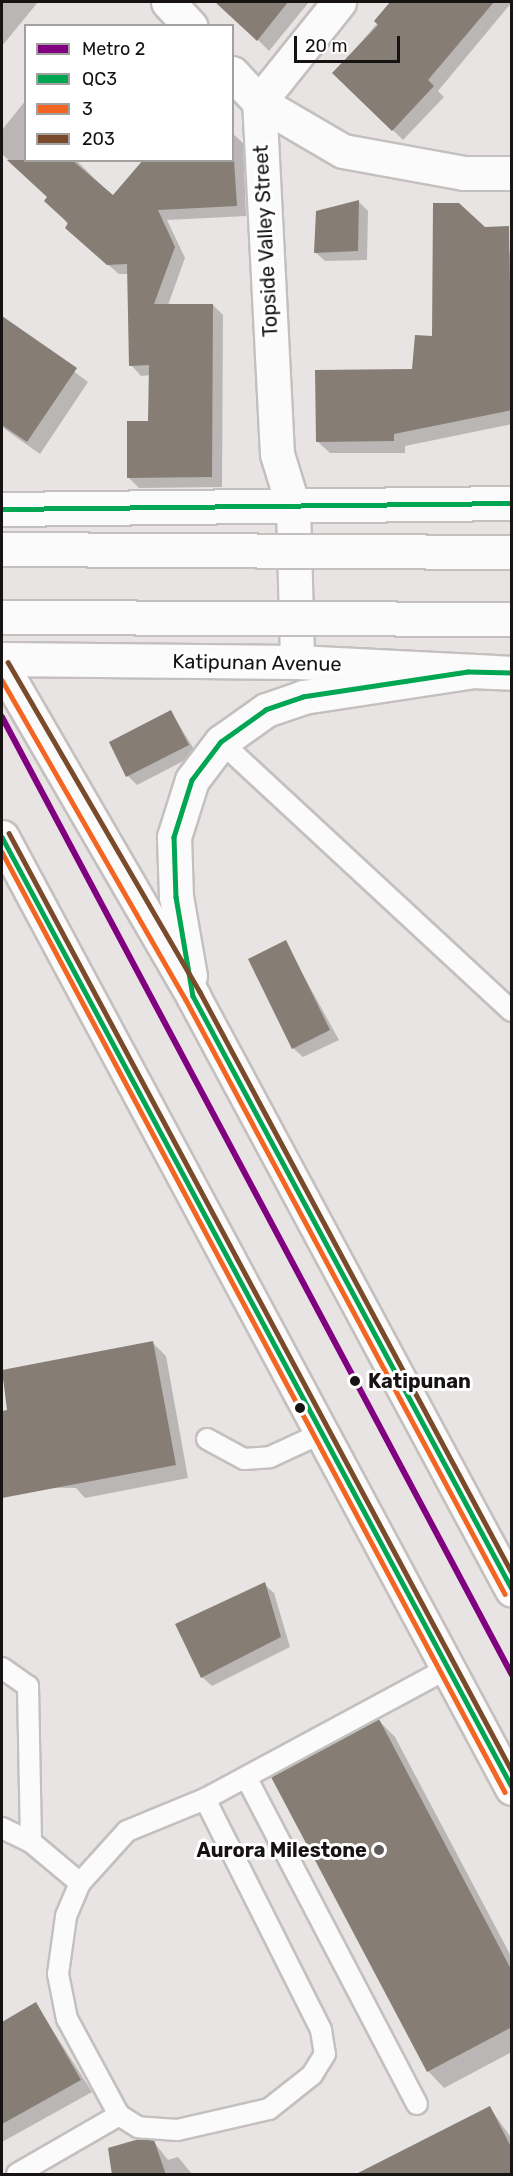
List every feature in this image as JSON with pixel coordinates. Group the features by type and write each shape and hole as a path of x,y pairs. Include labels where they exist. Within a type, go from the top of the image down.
{"main road":[{"path":"168,2 188,24"},
{"path":"259,102 339,2"},
{"path":"234,75 259,102 344,151 464,173 512,172"},
{"name":"Topside Valley Street","path":"259,102 277,454 293,506 297,662"},
{"path":"2,494 45,510"},
{"path":"2,509 512,503"},
{"path":"2,549 512,552"},
{"path":"2,616 512,619"},
{"name":"Katipunan Avenue","path":"2,659 297,662 512,673"},
{"path":"2,666 193,996 509,1578"},
{"path":"193,996 176,897 174,837 192,780 221,742 266,710 303,697 468,672"},
{"path":"2,837 320,1434 512,1788"}],"lane":[{"path":"221,742 512,1011"},
{"path":"207,1439 244,1459 270,1457 320,1434"},
{"path":"2,1668 28,1686 30,1842"},
{"path":"205,1799 321,2030 325,2054 312,2075 269,2109 177,2130 138,2127 119,2115 67,2019 58,1974 66,1916 80,1883 128,1831 205,1799 448,1668"},
{"path":"246,1777 417,2104"},
{"path":"2,1828 30,1842 80,1883"},
{"path":"17,2175 119,2115"}],"building":[{"path":"215,2 288,2 257,41"},
{"path":"390,2 494,2 428,80 434,86 392,131 332,73 378,25 374,21"},
{"path":"7,160 74,162 113,195 141,162 234,162 234,160 237,206 158,210 175,247 154,304 213,304 212,477 127,478 127,421 148,421 149,365 129,366 127,264 107,265 65,228 68,223 44,201 47,197"},
{"path":"359,200 358,251 314,253 316,211"},
{"path":"433,203 459,203 485,227 509,226 512,410 394,434 394,441 316,442 315,370 412,369 415,335 432,336"},
{"path":"2,316 77,368 27,442 2,425"},
{"path":"171,710 189,745 126,777 109,742"},
{"path":"286,940 330,1030 292,1049 248,959"},
{"path":"153,1341 176,1465 2,1498 2,1411 7,1410 2,1370"},
{"path":"265,1582 281,1637 201,1678 175,1624"},
{"name":"Aurora Milestone","path":"379,1719 512,1971 512,2027 427,2072 271,1777"},
{"path":"36,2002 81,2080 2,2124 2,2022"},
{"path":"490,2106 512,2149 512,2175 354,2175"},
{"path":"139,2139 154,2140 166,2175 112,2175 108,2148"}],"metro line":[{"name":"2","path":"2,717 512,1675"}],"transit line":[{"name":"QC3","path":"2,509 512,503"},
{"name":"203","path":"8,662 200,992 512,1573"},
{"name":"QC3","path":"512,673 468,672 303,697 266,710 221,742 192,780 174,837 176,897 193,996 512,1589"},
{"name":"3","path":"2,680 186,1000 505,1594"},
{"name":"203","path":"9,833 512,1771"},
{"name":"QC3","path":"2,837 512,1787"},
{"name":"3","path":"2,852 505,1792"}],"place":[{"name":"Katipunan","path":"355,1381"},
{"name":"Aurora Milestone","path":"379,1850"}]}
